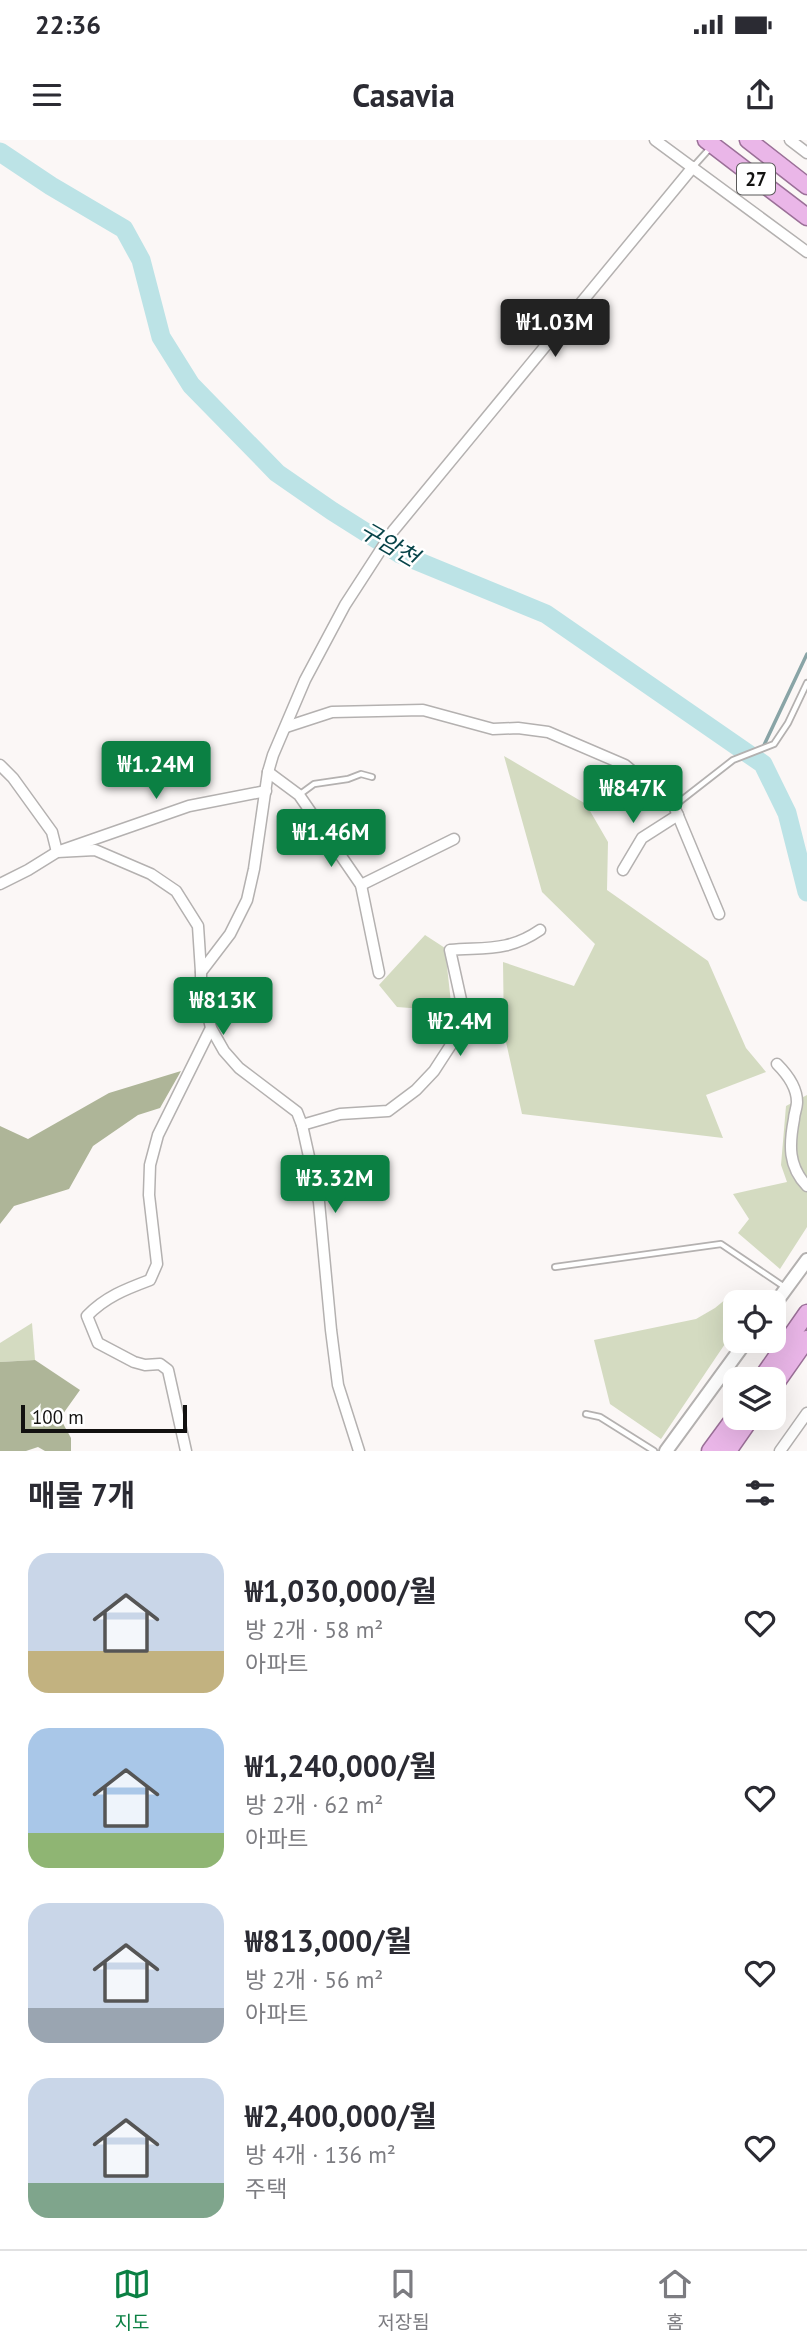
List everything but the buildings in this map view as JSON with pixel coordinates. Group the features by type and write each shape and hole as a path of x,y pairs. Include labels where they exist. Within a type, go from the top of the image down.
{"highway":[{"name":"27","path":"748,140 807,186"},
{"name":"27","path":"709,143 807,217"},
{"path":"769,1367 807,1312"},
{"path":"786,1369 807,1339"},
{"path":"710,1451 725,1430"},
{"path":"728,1451 743,1430"}],"street":[{"path":"655,140 807,252"},
{"path":"790,140 807,153"},
{"path":"201,972 230,934 247,900 273,755 305,680 345,605 393,531 692,167"},
{"path":"286,727 332,712 424,710 493,729 518,727 548,732 625,765 676,811 719,914"},
{"path":"0,765 13,778 52,832 57,852"},
{"path":"268,772 299,795 361,885 379,973"},
{"path":"0,884 57,852 189,806 266,791"},
{"path":"623,870 642,838 676,811"},
{"path":"361,885 454,839"},
{"path":"57,852 95,850 152,874 176,891 198,926 201,984 211,1028 224,1051 239,1068 297,1112 319,1202 338,1385 359,1451"},
{"path":"302,1125 341,1114 388,1111 416,1090 434,1070 458,1034 465,1018 450,950 500,948 527,939 540,930"},
{"path":"186,1451 168,1370 160,1364 145,1365 134,1362 98,1343 87,1316 98,1304 118,1292 150,1280 157,1264 149,1195 150,1165 158,1135 211,1028"},
{"path":"777,1064 789,1076 797,1101 790,1160 807,1186"},
{"path":"786,1288 807,1260"},
{"path":"666,1451 738,1353"},
{"path":"780,1451 807,1413"}],"lane":[{"path":"692,167 709,143"},
{"path":"676,811 733,760 774,744 788,723 807,683"},
{"path":"299,795 314,784 348,779 361,774 372,777"},
{"path":"555,1267 720,1244 786,1288"},
{"path":"586,1414 600,1417 654,1451"}],"green space":[{"path":"504,756 586,804 608,842 607,890 708,961 746,1048 766,1072 706,1095 723,1138 522,1114 504,1033 503,962 574,986 595,944 542,892"},
{"path":"425,935 445,948 453,1021 436,1010 397,1007 379,985"},
{"path":"181,1071 160,1108 138,1115 93,1146 69,1189 14,1206 0,1224 0,1126 28,1139 109,1093"},
{"path":"807,1095 807,1227 780,1269 738,1233 749,1219 733,1194 787,1182 781,1165 786,1106"},
{"path":"723,1301 723,1347 661,1439 610,1404 594,1340 696,1319"},
{"path":"32,1323 35,1360 0,1362 0,1343"},
{"path":"35,1360 80,1390 60,1418 71,1438 71,1451 45,1451 38,1447 26,1451 0,1451 0,1362"}],"waterway":[{"name":"구암천","path":"0,152 124,229 141,260 161,337 191,385 277,473 400,554 546,614 763,764 787,813 807,892"},
{"path":"757,760 807,654"}]}
